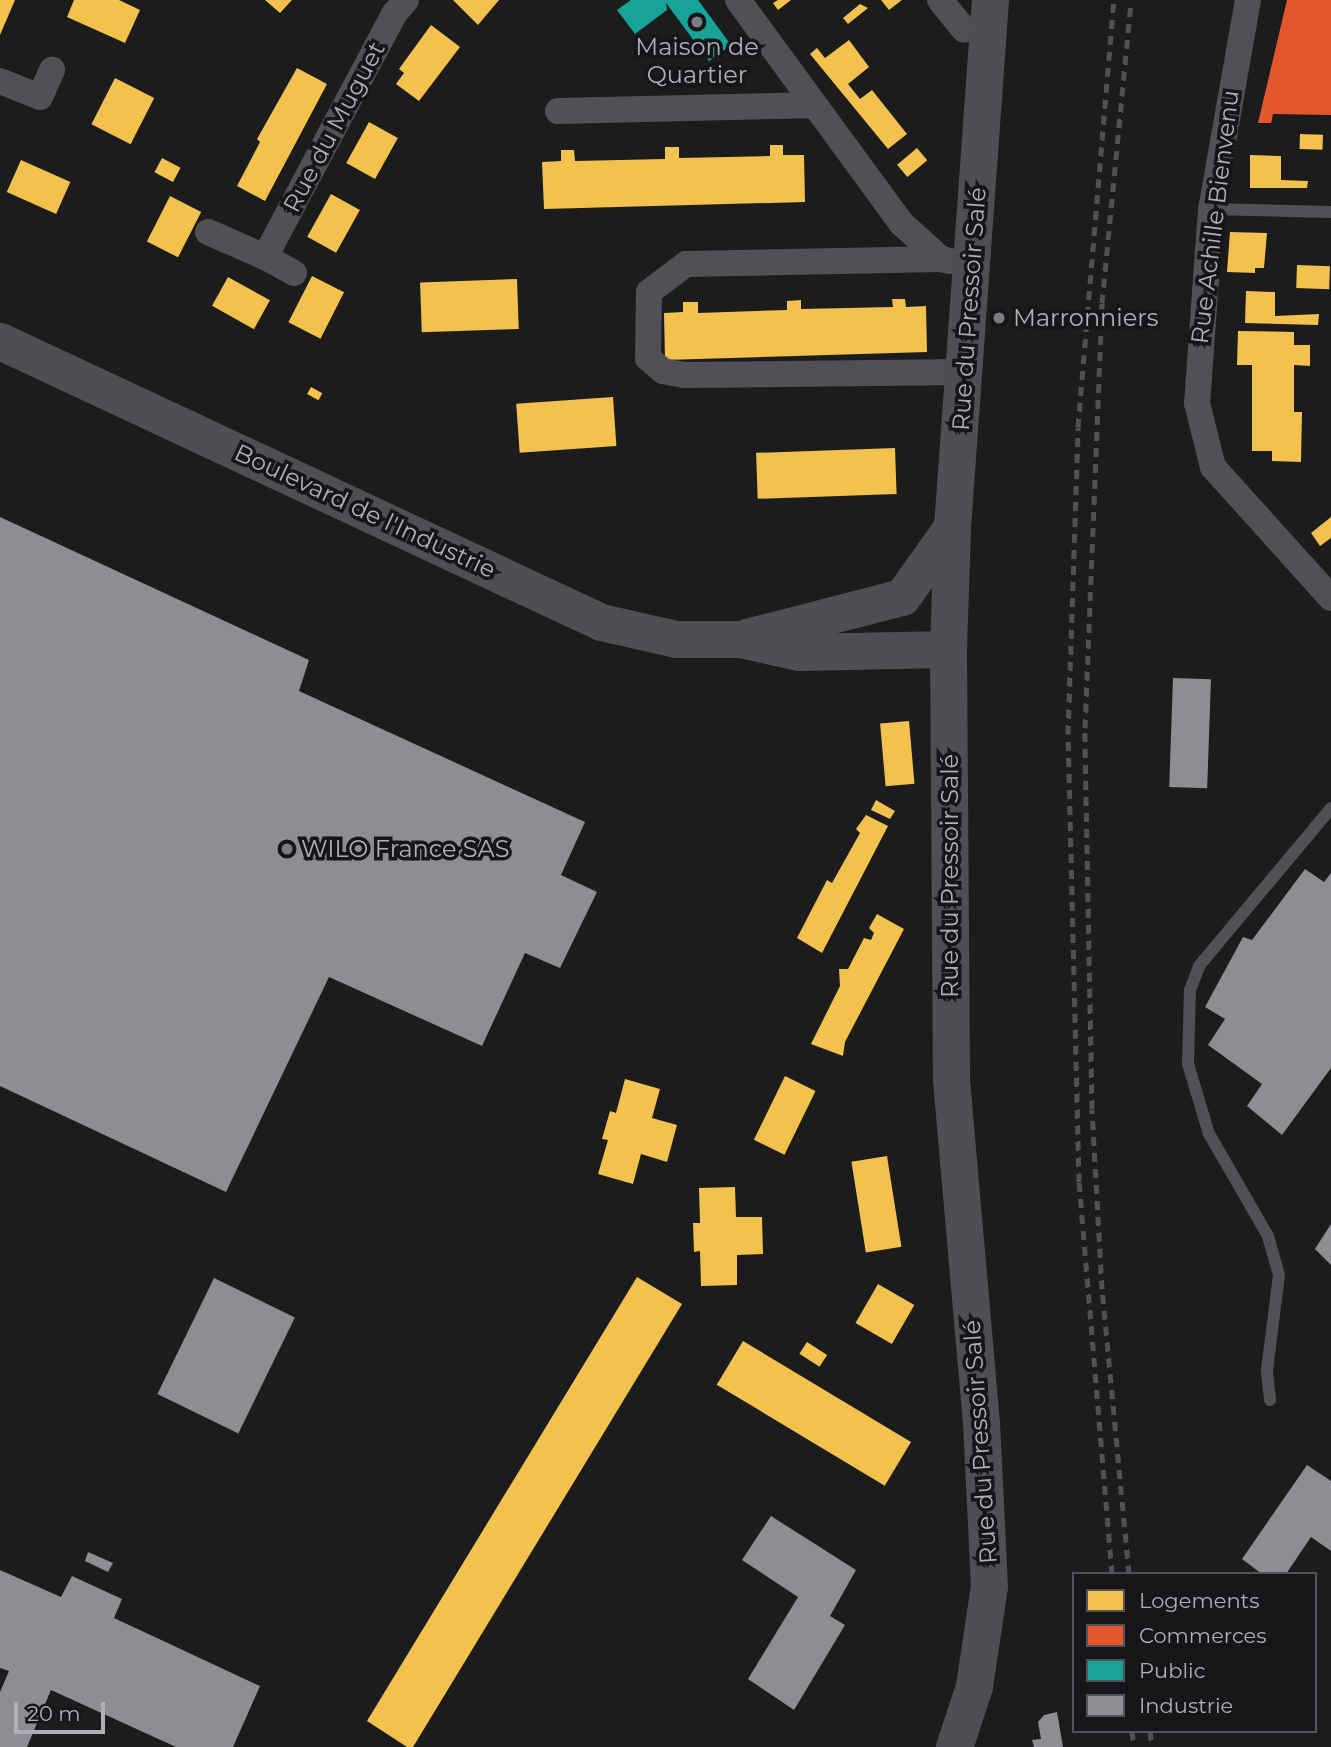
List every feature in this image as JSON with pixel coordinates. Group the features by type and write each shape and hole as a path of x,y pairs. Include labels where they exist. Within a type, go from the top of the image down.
{"main road":[{"name":"Rue du Pressoir Salé","path":"954,1747 974,1686 989,1574 981,1423 951,1079 948,635 952,527 964,372 957,262 990,0"},
{"name":"Boulevard de l'Industrie","path":"0,341 601,622 676,639 740,639 799,652 948,635"},
{"path":"948,635 902,597 952,527"},
{"name":"Boulevard de l'Industrie","path":"740,639 902,597"}],"street":[{"path":"738,0 901,223 957,262"},
{"path":"940,0 964,30"},
{"name":"Rue Achille Bienvenu","path":"1248,0 1211,209 1197,403 1213,467 1331,598"},
{"name":"Rue du Muguet","path":"265,257 392,5"},
{"path":"0,81 40,97 52,71"},
{"path":"558,111 813,105"},
{"path":"208,232 294,273"},
{"path":"957,262 686,264 649,292 648,358 663,370 684,375 964,372"}],"lane":[{"path":"1211,209 1331,212"},
{"path":"1270,1400 1267,1370 1279,1275 1268,1236 1209,1134 1188,1063 1189,990 1199,966 1331,808"}],"building: Logements":[{"path":"0,0 15,0 0,35"},
{"path":"74,0 119,0 140,10 125,43 67,17"},
{"path":"265,0 292,0 280,13"},
{"path":"453,0 499,0 478,25"},
{"path":"778,0 791,0 778,10 773,3"},
{"path":"881,0 902,0 889,10"},
{"path":"860,4 868,8 848,24 843,18"},
{"path":"431,25 460,47 419,101 396,84 404,73 399,69"},
{"path":"849,40 869,67 848,84 860,99 872,90 907,134 888,149 810,54 817,48 825,58"},
{"path":"297,68 327,84 265,201 237,186 260,142 257,139"},
{"path":"115,78 154,98 131,144 91,124"},
{"path":"369,122 398,138 375,179 346,163"},
{"path":"1300,134 1323,135 1322,150 1299,149"},
{"path":"770,145 783,145 783,155 804,155 805,202 544,209 542,162 561,161 561,150 574,150 575,161 665,159 665,147 679,147 679,158 770,156"},
{"path":"917,148 927,160 907,177 897,165"},
{"path":"1250,155 1281,156 1281,180 1308,181 1307,188 1250,188"},
{"path":"162,158 181,168 173,182 154,172"},
{"path":"21,160 70,182 56,214 7,192"},
{"path":"331,194 360,210 336,253 307,237"},
{"path":"170,196 201,212 178,257 147,241"},
{"path":"1230,232 1267,233 1264,268 1255,268 1255,273 1227,272"},
{"path":"1297,265 1330,266 1329,289 1296,288"},
{"path":"312,276 344,292 320,339 288,322"},
{"path":"228,277 270,300 254,329 212,306"},
{"path":"517,279 519,329 422,332 420,282"},
{"path":"1246,291 1275,292 1275,316 1319,314 1318,325 1245,323"},
{"path":"892,299 905,299 906,307 926,306 927,352 665,360 664,313 683,312 683,302 698,302 698,313 787,310 787,301 801,300 801,309 893,307"},
{"path":"1238,331 1294,332 1294,345 1310,345 1310,366 1294,365 1294,412 1302,412 1301,462 1272,461 1272,451 1252,451 1252,365 1237,365"},
{"path":"311,387 322,393 318,400 307,394"},
{"path":"613,397 616,446 520,453 516,404"},
{"path":"895,448 897,494 758,499 756,453"},
{"path":"1331,517 1331,538 1320,546 1311,533"},
{"path":"909,721 914,784 886,786 880,724"},
{"path":"876,800 895,811 890,819 871,810"},
{"path":"866,815 888,826 822,953 797,938 827,880 832,883 860,833 856,829"},
{"path":"877,914 904,929 845,1042 843,1056 811,1044 840,986 839,969 848,969 864,938 871,940 874,933 869,928"},
{"path":"785,1076 816,1091 784,1155 754,1140"},
{"path":"625,1079 660,1089 652,1118 677,1125 667,1162 641,1154 633,1184 598,1174 608,1140 602,1139 610,1111 616,1113"},
{"path":"887,1156 901,1247 866,1252 851,1162"},
{"path":"735,1187 736,1217 762,1217 763,1254 737,1255 737,1285 701,1286 700,1251 694,1252 693,1223 700,1223 699,1188"},
{"path":"637,1277 682,1304 413,1747 407,1747 367,1721"},
{"path":"878,1284 914,1305 892,1344 856,1323"},
{"path":"743,1341 911,1442 885,1486 717,1385"},
{"path":"807,1342 827,1355 820,1367 799,1354"}],"building: Commerces":[{"path":"1287,0 1331,0 1331,115 1273,114 1271,123 1258,123"}],"building: Public":[{"name":"Maison de Quartier","path":"631,0 698,0 731,45 709,61 666,3 667,10 635,34 617,10"}],"building: Industrie":[{"name":"WILO France SAS","path":"0,517 309,660 299,691 585,822 561,875 597,892 560,968 525,953 482,1046 329,977 226,1192 0,1086"},
{"path":"1173,678 1211,679 1207,788 1169,787"},
{"path":"1305,869 1324,882 1331,873 1331,1068 1282,1135 1247,1106 1262,1084 1208,1045 1225,1019 1205,1007 1243,937 1252,940"},
{"path":"1331,1224 1331,1265 1315,1249"},
{"path":"214,1278 295,1317 238,1433 157,1394"},
{"path":"1307,1465 1331,1481 1331,1551 1311,1537 1287,1572 1259,1572 1242,1559"},
{"path":"771,1516 856,1570 830,1616 845,1625 794,1710 748,1679 798,1597 742,1560"},
{"path":"88,1552 113,1563 108,1572 85,1561"},
{"path":"0,1570 61,1597 72,1576 122,1599 114,1618 260,1686 233,1747 176,1747 51,1690 27,1747 0,1747 0,1692 9,1671 0,1668"},
{"path":"1057,1712 1063,1747 1034,1747 1032,1740 1041,1739 1038,1722 1044,1715"}],"railway":[{"path":"1112,1572 1079,1182 1068,734 1078,427 1114,0"},
{"path":"1129,1572 1102,1289 1092,1109 1085,728 1102,303 1131,0"},
{"path":"1132,1733 1134,1747"},
{"path":"1150,1733 1152,1747"}],"place":[{"name":"Maison de Quartier","path":"697,22"},
{"name":"Marronniers","path":"999,318"},
{"name":"WILO France SAS","path":"287,849"}]}
